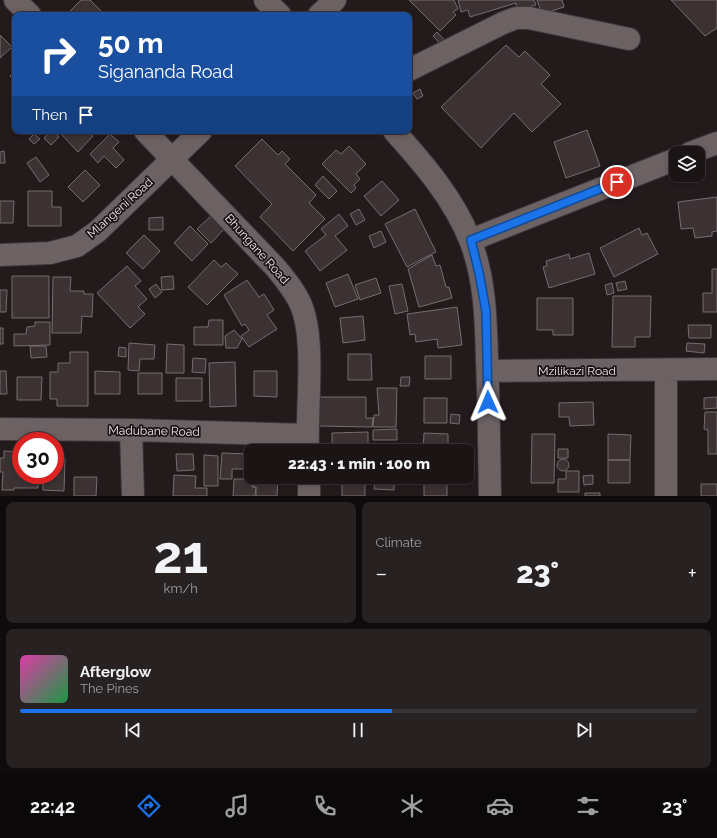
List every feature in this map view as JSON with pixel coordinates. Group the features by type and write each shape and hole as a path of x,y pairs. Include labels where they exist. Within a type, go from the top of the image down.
{"street":[{"path":"15,0 27,12"},
{"path":"265,0 277,12"},
{"path":"321,12 335,0"},
{"path":"412,68 504,22 516,18 529,18 629,39"},
{"name":"Bhungane Road","path":"148,134 275,267 289,283 301,305 306,323 309,350 307,443"},
{"name":"Mlangeni Road","path":"0,255 50,253 77,246 98,231 198,134"},
{"path":"396,134 433,178 453,207 471,240 486,311 490,496"},
{"path":"705,147 717,142"},
{"path":"471,240 669,162"},
{"name":"Mzilikazi Road","path":"488,371 717,369"},
{"path":"666,370 666,496"},
{"name":"Madubane Road","path":"0,429 131,430 307,443"},
{"path":"131,430 133,496"},
{"path":"309,484 309,496"}],"building":[{"path":"81,0 90,0 102,12 71,12 70,11"},
{"path":"409,0 454,0 458,9 453,12 456,15 440,31"},
{"path":"458,0 534,0 536,5 517,10 516,3 470,17 468,10 461,12"},
{"path":"537,0 562,0 564,7 542,14"},
{"path":"671,0 717,0 717,28 705,36"},
{"path":"437,32 450,46 446,50 433,36"},
{"path":"0,35 12,47 0,58"},
{"path":"506,45 519,57 525,51 550,75 541,84 561,104 532,132 514,113 481,148 441,107"},
{"path":"420,89 423,96 417,99 413,93"},
{"path":"587,130 600,166 566,178 554,142"},
{"path":"34,134 40,139 34,144 29,139"},
{"path":"48,134 56,134 59,137 51,145 44,138"},
{"path":"61,134 91,134 93,136 78,152"},
{"path":"110,134 119,142 113,148 124,160 116,168 104,156 98,163 90,154"},
{"path":"262,139 278,155 282,151 290,159 285,164 316,195 309,203 325,219 293,251 260,217 272,204 235,166"},
{"path":"349,146 366,164 356,174 360,179 354,185 356,188 351,193 322,164 336,150 341,154"},
{"path":"4,151 5,163 0,163 0,152"},
{"path":"36,157 49,175 40,182 27,163"},
{"path":"85,170 100,185 83,202 68,187"},
{"path":"323,176 337,191 329,199 315,185"},
{"path":"382,181 399,200 381,216 364,196"},
{"path":"28,191 52,191 52,207 61,207 61,226 28,226"},
{"path":"717,197 717,231 712,232 712,236 695,238 693,228 681,229 678,202"},
{"path":"0,201 14,201 13,223 0,223"},
{"path":"359,209 365,220 356,225 350,214"},
{"path":"415,209 436,252 407,267 385,224"},
{"path":"339,214 348,226 335,236 347,250 320,271 305,251 326,235 321,229"},
{"path":"212,215 225,228 211,243 197,229"},
{"path":"163,217 163,230 149,230 149,218"},
{"path":"190,226 208,244 192,261 174,243"},
{"path":"639,228 642,235 647,233 658,254 614,277 600,248"},
{"path":"381,231 386,242 374,248 369,236"},
{"path":"144,235 160,251 143,269 126,253"},
{"path":"589,253 595,274 549,288 543,267 547,266 546,261 569,254 570,259"},
{"path":"432,255 436,266 440,265 446,287 449,287 452,298 419,307 408,269"},
{"path":"214,260 221,267 226,263 238,274 207,305 188,287"},
{"path":"127,266 141,281 135,286 147,299 138,307 145,314 130,328 97,293"},
{"path":"712,269 717,269 717,312 703,312 703,293 712,293"},
{"path":"348,274 358,299 335,307 326,283"},
{"path":"12,276 49,276 49,318 12,318"},
{"path":"173,276 174,289 162,290 161,277"},
{"path":"53,277 71,277 70,291 84,291 84,294 93,294 92,317 82,316 81,333 52,333"},
{"path":"376,278 381,293 360,300 355,285"},
{"path":"247,280 259,297 264,294 274,310 267,315 277,329 249,347 241,336 249,330 245,324 242,326 224,295"},
{"path":"625,281 627,289 618,291 616,283"},
{"path":"612,283 614,293 607,295 605,285"},
{"path":"156,284 162,292 155,298 149,289"},
{"path":"402,284 408,311 395,314 389,286"},
{"path":"0,290 7,290 6,312 0,312"},
{"path":"613,296 651,296 650,337 635,337 635,347 612,347"},
{"path":"537,298 573,298 573,335 553,335 553,330 537,330"},
{"path":"457,307 462,345 438,348 437,339 416,342 415,334 410,335 407,314"},
{"path":"363,316 365,340 343,343 340,318"},
{"path":"209,320 223,320 223,345 194,345 194,327 208,327"},
{"path":"35,322 50,322 50,345 14,346 14,334 26,334 27,327 35,326"},
{"path":"688,325 711,325 711,338 689,338"},
{"path":"0,328 3,328 3,344 0,344"},
{"path":"234,330 242,339 237,348 226,348 225,336"},
{"path":"129,343 155,345 154,359 140,359 139,371 128,370"},
{"path":"687,343 705,344 704,353 686,351"},
{"path":"167,344 184,345 184,373 166,373"},
{"path":"30,346 46,346 47,357 31,358"},
{"path":"119,347 126,348 126,357 118,356"},
{"path":"70,352 88,352 88,406 57,406 57,399 50,399 50,372 58,372 58,363 70,363"},
{"path":"348,354 371,354 372,380 348,380"},
{"path":"425,356 451,356 451,379 425,379"},
{"path":"193,358 206,359 205,373 192,372"},
{"path":"235,362 236,406 210,407 209,363"},
{"path":"0,371 6,371 7,394 0,394"},
{"path":"95,371 120,372 120,394 95,394"},
{"path":"254,371 277,371 277,397 254,396"},
{"path":"138,373 162,373 162,394 138,394"},
{"path":"17,377 42,377 41,400 17,400"},
{"path":"401,377 410,377 409,386 400,386"},
{"path":"176,378 202,378 202,401 176,401"},
{"path":"377,388 397,388 396,427 373,427 374,415 379,415"},
{"path":"319,397 366,397 366,418 373,418 372,427 318,426"},
{"path":"717,397 717,408 704,409 704,398"},
{"path":"424,398 447,398 447,423 424,423"},
{"path":"593,402 594,425 570,426 569,417 559,417 559,403"},
{"path":"705,412 717,412 717,454 708,454 708,430 704,429"},
{"path":"451,414 460,415 459,424 450,423"},
{"path":"397,429 397,440 373,440 373,430"},
{"path":"368,432 368,444 332,444 332,433"},
{"path":"424,433 448,434 448,444 423,444"},
{"path":"532,434 555,434 554,483 531,483"},
{"path":"608,434 631,435 630,460 608,460"},
{"path":"558,449 568,449 568,458 558,458"},
{"path":"4,451 12,451 12,484 38,484 38,488 14,488 14,490 2,490 3,472 0,472 0,458 4,458"},
{"path":"222,453 244,454 244,469 232,469 232,479 220,479"},
{"path":"176,454 193,454 194,470 177,471"},
{"path":"204,455 218,456 218,486 204,486"},
{"path":"65,458 64,491 43,490 43,484 64,484"},
{"path":"561,459 565,459 569,465 565,471 561,471 557,467 557,463"},
{"path":"608,460 630,460 630,483 608,483"},
{"path":"566,471 579,471 579,492 558,492 558,479 566,479"},
{"path":"174,475 196,476 195,488 207,488 207,496 173,496"},
{"path":"593,475 593,484 584,485 583,476"},
{"path":"74,477 97,477 96,496 74,496"},
{"path":"234,479 244,479 244,484 252,484 252,487 256,487 255,496 233,496"},
{"path":"253,484 278,484 277,496 256,496 256,487 253,487"},
{"path":"342,484 365,484 365,496 342,496"},
{"path":"374,484 394,484 394,490 374,489"},
{"path":"424,484 447,484 447,496 424,496"},
{"path":"701,484 717,484 717,496 701,496"},
{"path":"585,493 600,493 600,496 585,496"}],"route":[{"path":"488,402 486,311 471,240 617,182"}]}
